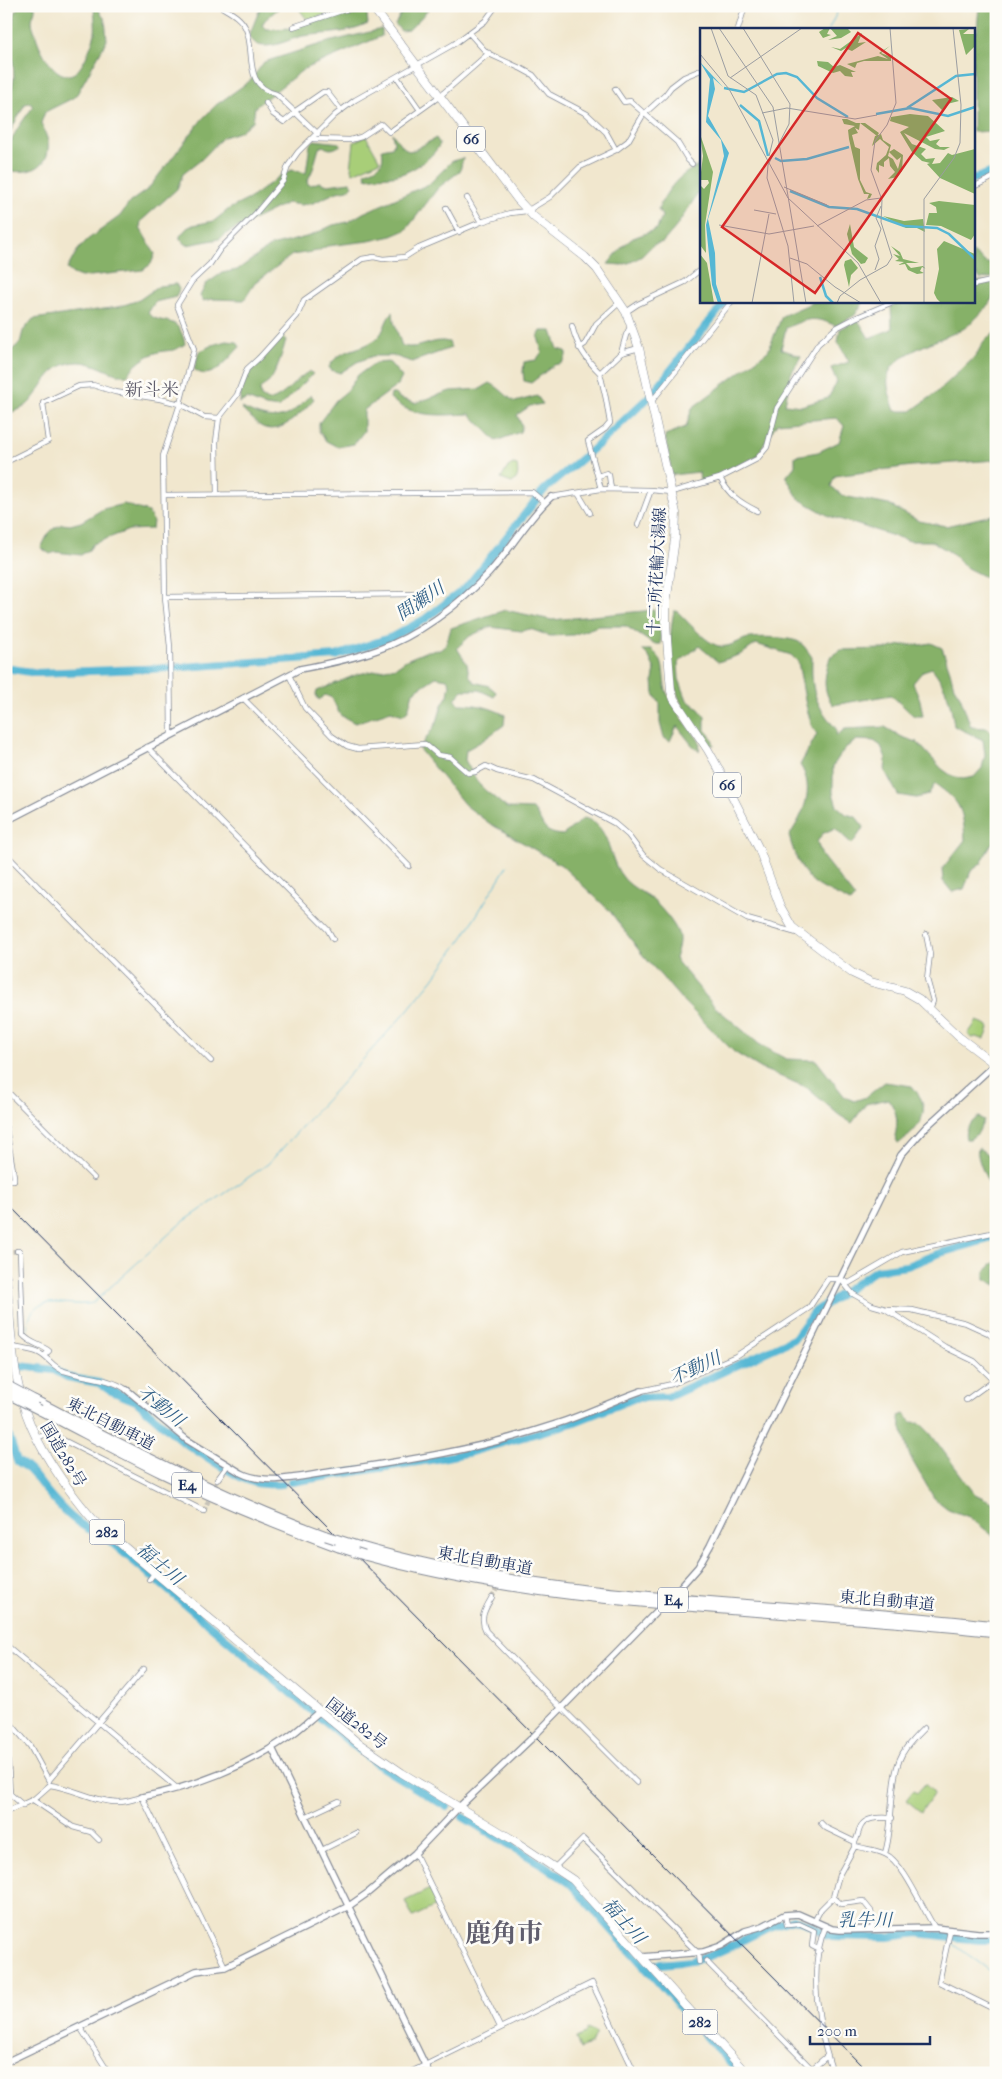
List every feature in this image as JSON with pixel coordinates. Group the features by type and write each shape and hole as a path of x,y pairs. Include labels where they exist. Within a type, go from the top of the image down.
{"highway":[{"name":"東北自動車道","path":"6,1385 200,1484 259,1510 326,1536 406,1560 462,1572 567,1589 672,1600 886,1615 996,1626"},
{"name":"東北自動車道","path":"6,1393 162,1473 216,1498 256,1516 364,1556 461,1579 566,1596 671,1606 885,1621 996,1632"}],"main road":[{"name":"十二所花輪大湯線","path":"374,7 477,148 527,211 585,257 597,269 626,312 639,348 652,400 676,513 676,533 667,591 666,626 671,691 674,700 717,766 759,849 780,906 787,919 800,934 852,973 871,982 905,991 919,999 959,1037 995,1064"},
{"name":"282","path":"6,1276 9,1346"},
{"name":"国道282号","path":"9,1346 30,1426 82,1506 97,1524 320,1711 383,1761 555,1867 583,1890 746,2073"}],"street":[{"path":"6,14 11,6"},
{"path":"220,6 235,14 246,29 251,67 261,86 269,92 276,94 318,134"},
{"path":"171,735 170,653 165,597 163,456 180,404 194,349 177,304 192,281 210,264 220,249 283,181 288,166 298,152 341,110 354,100 418,66 469,33 485,20 496,6"},
{"path":"738,28 746,6"},
{"path":"293,27 349,8 374,7"},
{"path":"469,33 489,54 533,75 549,94 587,114 606,132 616,150"},
{"path":"312,139 350,140 360,137 381,124 389,132 440,96 489,54"},
{"path":"217,495 216,442 219,418 237,396 246,369 259,358 298,316 304,300 362,259 405,257 418,248 481,222 510,213 527,211 550,197 580,167 616,150 628,141 644,114 677,81 700,70"},
{"path":"398,77 420,110"},
{"path":"615,89 624,102 630,101 677,142 692,164"},
{"path":"266,103 273,114 284,122 294,112 323,92 327,92 341,110"},
{"path":"974,187 996,176"},
{"path":"467,198 481,222"},
{"path":"446,208 459,232"},
{"path":"626,312 638,304 685,282 700,270"},
{"path":"974,285 996,280"},
{"path":"579,348 585,344 596,324 620,302"},
{"path":"652,400 731,302"},
{"path":"6,821 300,669 344,660 378,650 411,635 450,609 488,574 544,502 551,497 601,488 672,492 720,478 757,459 767,447 777,408 818,344 836,328 894,302"},
{"path":"572,326 579,348 600,373 606,399 610,423 588,441 601,488"},
{"path":"622,353 626,335 631,326"},
{"path":"600,373 622,353 639,348"},
{"path":"6,462 48,441 43,404 79,386 93,385 180,404 204,417 219,418"},
{"path":"598,476 607,473 611,489"},
{"path":"720,478 727,491 734,498 756,511"},
{"path":"638,525 651,490"},
{"path":"164,495 532,492 544,502"},
{"path":"578,493 590,513"},
{"path":"165,597 418,594"},
{"path":"289,675 305,708 336,740 347,746 358,749 425,744 438,755 450,757 468,773 475,772 486,766 497,771 534,780 614,824 628,835 643,855 660,869 705,896 747,919 800,934"},
{"path":"243,698 409,866"},
{"path":"147,747 328,930 333,939"},
{"path":"6,854 211,1061"},
{"path":"926,934 930,954 927,979 933,1001 930,1009"},
{"path":"675,1593 698,1567 710,1546 901,1155 926,1126 995,1064"},
{"path":"6,1090 94,1178"},
{"path":"6,1128 14,1180 6,1180"},
{"path":"9,1346 30,1350 44,1356 53,1366 63,1371 121,1385 187,1440 250,1478 268,1479 342,1470 453,1452 554,1425 640,1391 672,1384 736,1356 809,1308 828,1278 840,1279 849,1284 902,1252 996,1232"},
{"path":"17,1251 20,1251 23,1335 29,1342 44,1347 49,1351 44,1356"},
{"path":"840,1279 853,1294 872,1305 886,1309 912,1310 966,1323 988,1333 996,1340"},
{"path":"886,1309 945,1347 974,1361 995,1380 966,1400"},
{"path":"37,1438 49,1433 204,1511"},
{"path":"217,1480 228,1465"},
{"path":"464,1558 505,1567 504,1572"},
{"path":"149,1580 155,1572"},
{"path":"492,1597 485,1609 482,1623 486,1631 559,1706"},
{"path":"6,2062 196,1971 225,1967 349,1906 416,1853 458,1808 531,1739 658,1610"},
{"path":"6,1653 8,1646 179,1790"},
{"path":"6,1812 33,1800 144,1669"},
{"path":"564,1710 637,1783"},
{"path":"6,1718 30,1746 49,1782 81,1794 111,1802 122,1802 179,1790 217,1775 272,1748 320,1711"},
{"path":"885,1854 890,1838 896,1771 905,1748 924,1728"},
{"path":"272,1748 429,2073"},
{"path":"6,1759 8,1762 10,1794 23,1805"},
{"path":"142,1797 225,1967"},
{"path":"33,1800 73,1827 91,1832 99,1840"},
{"path":"305,1817 339,1801"},
{"path":"815,1920 833,1897 839,1876 855,1844 861,1826 865,1822 876,1818 892,1818"},
{"path":"821,1823 826,1828 855,1844 885,1854 893,1860 921,1900 925,1913 935,1928"},
{"path":"322,1850 356,1833"},
{"path":"555,1867 583,1839 698,1954 699,1962"},
{"path":"416,1853 500,2027"},
{"path":"833,1897 841,1904 864,1901 870,1911 873,1930"},
{"path":"644,1959 698,1954 721,1946 745,1931 763,1926 785,1916 798,1914 826,1926 845,1931 935,1928 950,1931 996,1933"},
{"path":"785,1916 788,1925 800,1924 814,1931 812,1946 820,1950"},
{"path":"826,1926 822,1935 820,1950 817,1994 827,2056 833,2073"},
{"path":"950,1931 950,1939 938,1979 939,1982 996,2010"},
{"path":"706,1961 812,2069 827,2056"},
{"path":"409,2073 592,1983 635,2073"},
{"path":"80,2027 109,2073"}],"green space":[{"path":"18,6 35,6 32,23 38,43 46,59 58,72 65,75 72,74 79,69 88,54 95,33 94,6 99,6 100,13 105,19 107,40 77,94 73,98 45,112 41,123 48,142 46,158 36,168 22,172 6,170 10,144 33,107 30,103 25,104 6,139 6,98 12,88 14,77 11,34"},
{"path":"261,6 281,6 265,20 262,25 266,29 293,28 324,17 346,13 354,6 366,6 368,24 345,31 303,36 275,45 262,46 249,36"},
{"path":"297,6 345,6 308,21"},
{"path":"409,6 432,6 409,30 401,31 395,24 402,12"},
{"path":"979,6 996,6 996,68 989,94 996,106 996,131 974,132 974,33 977,31"},
{"path":"382,29 382,36 304,69 255,107 253,121 239,132 223,137 201,160 183,174 177,189 141,221 140,228 155,254 151,264 143,270 81,277 67,269 77,251 87,240 120,216 130,202 148,189 203,118 216,105 251,80 264,62 324,43"},
{"path":"392,133 408,151 414,150 436,138 440,144 419,165 405,173 367,178 366,172 382,162 382,149 392,147 394,143"},
{"path":"366,136 380,161 353,173 351,169 354,142"},
{"path":"314,140 340,143 341,145 332,149 323,146 319,148 307,182 308,184 311,185 319,182 328,185 350,182 353,186 348,190 337,192 313,203 301,205 287,203 229,232 219,239 187,245 180,239 180,236 187,228 214,221 229,209 249,199 284,173 292,170 306,173 310,144"},
{"path":"463,158 460,171 438,188 406,230 392,236 327,246 318,251 292,255 255,283 244,300 212,299 203,301 200,296 206,284 222,273 237,270 271,246 310,236 333,225 348,222 363,213 429,184 452,161"},
{"path":"698,166 700,167 700,191 676,227 663,242 653,245 642,256 631,262 622,265 608,264 623,246 633,238 657,229 662,216 658,209 665,196 679,179"},
{"path":"974,253 986,263 996,263 996,277 980,279 974,270"},
{"path":"974,281 993,282 993,297 974,321 965,328 920,347 900,359 889,373 888,387 895,411 911,411 935,394 975,357 984,341 996,332 996,460 912,466 835,476 831,486 843,496 889,505 919,521 946,526 996,514 996,580 989,579 967,568 950,552 931,541 910,541 829,516 799,499 786,477 795,466 795,456 818,452 839,442 844,426 837,418 777,423 756,457 700,483 699,472 672,475 665,435 686,427 692,408 768,351 782,316 814,302 863,302 855,315 836,326 822,321 806,320 786,328 781,349 801,356 791,374 785,404 801,406 828,398 837,382 831,368 849,362 838,342 840,329 858,320 869,338 892,329 891,306 900,302 974,302"},
{"path":"176,284 179,289 176,297 155,302 148,313 159,320 169,322 178,327 185,344 174,350 150,355 137,364 127,376 85,363 69,363 55,370 28,404 6,414 6,403 8,401 6,398 6,355 20,343 23,331 33,319 118,307 139,300 159,286"},
{"path":"393,312 394,322 402,346 415,347 443,341 449,342 451,348 412,362 394,356 373,356 357,362 340,373 331,370 329,367 338,356 376,339 382,333 388,318"},
{"path":"541,331 552,331 558,349 566,351 566,356 562,363 554,365 531,383 524,381 524,362 536,360 542,352 538,337"},
{"path":"280,337 286,340 283,350 272,378 260,389 261,397 268,401 274,399 310,371 313,374 279,408 265,406 247,399 240,403 241,392 248,375"},
{"path":"226,341 237,342 240,347 225,363 207,374 200,373 194,369 199,352 212,345"},
{"path":"389,362 402,377 398,385 364,410 364,431 354,444 338,447 326,441 319,431 319,423 336,400 347,391 358,375 375,363"},
{"path":"490,383 515,402 537,396 543,404 530,406 517,415 522,426 520,432 496,441 470,414 439,415 418,413 399,405 390,398 391,394 396,394 399,398 415,403 450,391 480,389"},
{"path":"311,395 314,399 297,417 274,429 259,425 242,408 261,416 279,417 292,412"},
{"path":"513,464 517,465 518,473 516,479 512,483 501,479 508,467"},
{"path":"124,504 148,512 153,521 152,529 129,530 93,544 89,550 81,555 56,552 50,554 41,548 48,534 62,524 70,525 81,522 103,509"},
{"path":"505,610 552,620 654,610 660,622 661,644 653,644 626,626 598,626 573,635 550,636 530,629 521,631 490,627 470,636 457,648 467,664 469,675 474,682 489,686 496,692 494,697 479,690 463,690 455,699 459,704 483,706 505,715 504,725 466,750 465,760 478,783 507,808 533,809 544,827 550,832 563,835 584,818 593,822 604,834 622,876 631,885 653,900 673,924 679,939 675,959 714,1006 759,1044 786,1059 816,1060 845,1097 854,1101 866,1097 885,1082 912,1086 921,1099 923,1110 920,1122 908,1136 898,1143 895,1137 897,1122 895,1113 888,1099 866,1104 852,1123 839,1115 806,1087 762,1069 734,1052 683,1001 641,953 609,910 561,865 489,823 465,805 419,749 437,722 442,705 448,695 450,684 447,679 436,677 413,692 408,711 403,715 391,711 355,723 340,715 332,698 325,695 319,700 316,695 317,691 358,674 396,667 406,660 427,651 440,650 446,645 451,628"},
{"path":"674,611 677,611 709,641 719,646 756,638 781,638 799,642 812,657 813,688 823,712 837,730 836,736 845,729 885,727 902,737 917,742 942,769 952,776 963,779 974,777 982,768 985,755 983,740 954,726 948,696 932,668 923,671 913,683 920,700 923,716 914,716 891,695 833,705 825,688 830,657 840,650 886,649 901,645 931,643 942,648 954,687 960,696 971,727 987,728 996,735 996,842 991,844 981,864 971,871 964,889 952,892 943,881 942,869 965,840 961,813 955,801 935,784 928,795 916,798 898,795 885,771 886,758 881,746 874,741 857,740 845,748 833,766 833,793 837,806 846,814 856,817 864,827 852,844 835,828 822,834 817,842 822,856 855,898 850,902 813,882 803,871 789,836 806,802 807,783 800,765 817,734 812,727 806,705 798,662 791,655 756,644 742,654 718,662 699,646 678,663 679,679 687,700 699,709 705,717 705,730 712,738 714,745 709,745 690,719 677,692 674,681 670,645"},
{"path":"642,650 651,650 660,659 667,693 700,742 699,751 677,726 670,741 664,738 660,723 660,704 654,694 653,680 655,670 649,657"},
{"path":"977,1021 987,1025 989,1028 986,1037 983,1039 971,1038 968,1034"},
{"path":"978,1117 984,1120 978,1133 970,1139 966,1139 966,1129"},
{"path":"978,1148 985,1152 992,1161 996,1173 996,1193 983,1172"},
{"path":"996,1261 996,1285 985,1279 985,1271"},
{"path":"904,1414 912,1422 920,1423 930,1433 975,1494 996,1504 996,1538 969,1517 948,1509 934,1498 909,1455 899,1416"},
{"path":"925,1784 934,1793 921,1812 906,1800 913,1791 917,1793"},
{"path":"430,1889 438,1905 413,1917 405,1901"},
{"path":"587,2029 596,2033 591,2044 580,2049 576,2038 585,2034"}],"waterway":[{"path":"829,28 840,6"},
{"name":"間瀬川","path":"974,179 996,171"},
{"name":"間瀬川","path":"6,668 36,673 170,668 336,656 392,637 425,619 466,588 544,490 599,444 652,394 725,302"},
{"path":"27,1332 29,1318 34,1309 51,1303 93,1303 180,1224 268,1164 406,1012 433,979 465,934 507,866"},
{"name":"不動川","path":"291,1482 471,1452 572,1423 635,1398 668,1397 794,1339 813,1313 876,1270 907,1266 940,1253 996,1237"},
{"name":"不動川","path":"6,1366 12,1366"},
{"name":"不動川","path":"20,1366 54,1370 67,1377 99,1383 109,1390 136,1401 183,1442 222,1467"},
{"name":"福士川","path":"6,1428 17,1461 29,1470 64,1511 78,1523 105,1537 313,1712"},
{"name":"不動川","path":"228,1470 254,1482 282,1484"},
{"name":"福士川","path":"319,1717 375,1763 447,1807"},
{"name":"福士川","path":"463,1817 545,1866 571,1884 739,2073"},
{"name":"乳牛川","path":"743,1940 769,1927 793,1919 809,1924 828,1936 888,1937 917,1933 996,1940"},
{"name":"乳牛川","path":"644,1967 697,1960 738,1943"},
{"path":"952,1943 996,1975"}],"tunnel":[{"path":"6,1252 17,1251"},
{"path":"204,1511 217,1480"},
{"path":"492,1597 499,1583"}],"railway":[{"path":"6,1202 869,2073"}],"district":[{"name":"新斗米","path":"152,390"},
{"name":"鹿角市","path":"504,1933"}]}
